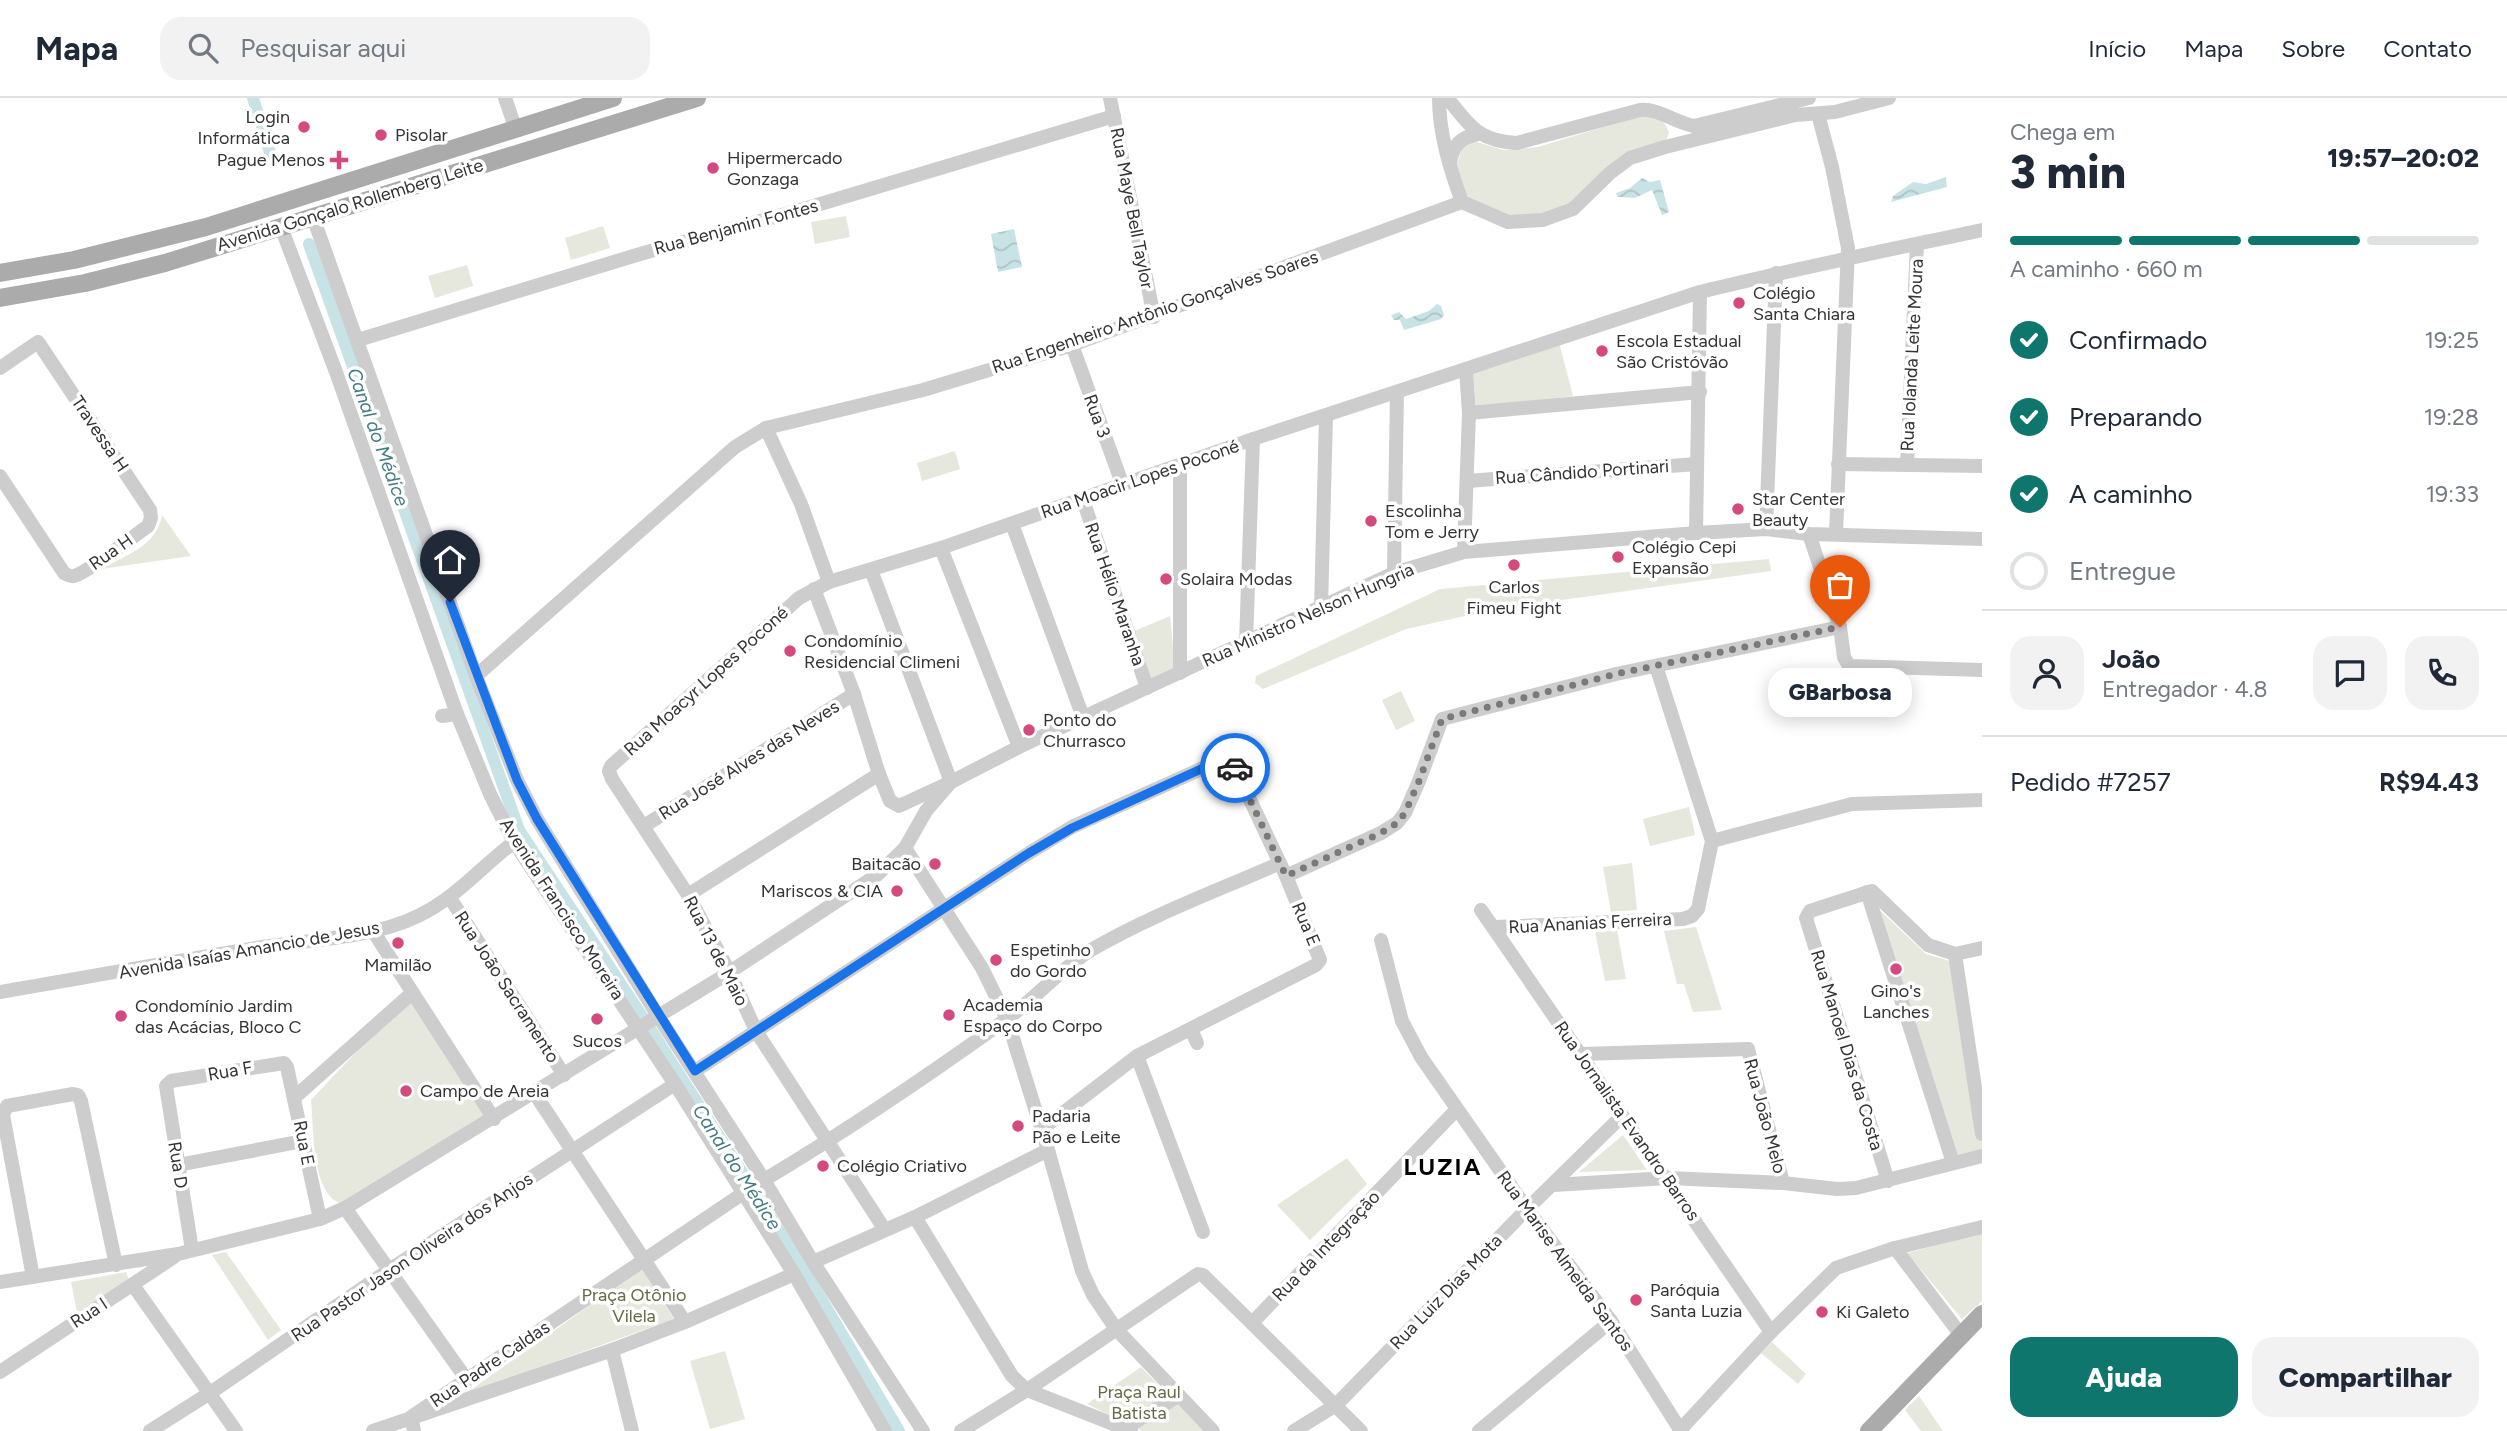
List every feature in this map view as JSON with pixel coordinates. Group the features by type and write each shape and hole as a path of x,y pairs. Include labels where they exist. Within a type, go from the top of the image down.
{"main road":[{"name":"Avenida Gonçalo Rollemberg Leite","path":"0,273 74,260 206,227 613,98"},
{"name":"Avenida Gonçalo Rollemberg Leite","path":"0,298 85,283 165,263 685,100"},
{"path":"165,263 153,258 154,249 206,227"},
{"path":"1869,1431 1982,1314"}],"street":[{"path":"505,98 515,127"},
{"name":"Rua Maye Bell Taylor","path":"1111,98 1154,317"},
{"path":"1439,98 1439,117 1462,202 1508,222 1521,223 1560,215 1581,203 1630,158 1795,115 1835,113 1889,98"},
{"path":"1447,98 1478,134 1502,142 1517,143 1646,109 1682,124 1694,126 1809,98"},
{"path":"1818,114 1832,167 1848,260 1836,533"},
{"name":"Rua Benjamin Fontes","path":"358,340 640,254 807,208 1114,116"},
{"path":"1665,116 1671,131 1665,147"},
{"path":"1450,165 1457,143 1462,138 1478,134"},
{"name":"Rua Engenheiro Antônio Gonçalves Soares","path":"476,676 734,447 766,428 923,390 1072,345 1462,202"},
{"name":"Avenida Francisco Moreira","path":"313,217 476,676 517,780 537,819 658,1016 923,1431"},
{"name":"Avenida Francisco Moreira","path":"281,227 336,372 457,714 490,794 514,842 675,1084 794,1274 885,1431"},
{"name":"Rua Moacir Lopes Poconé","path":"814,589 1083,500 1254,439 1700,292 1776,273 1982,230"},
{"name":"Rua Iolanda Leite Moura","path":"1907,465 1917,244"},
{"path":"1766,529 1776,273"},
{"path":"1696,533 1700,292"},
{"name":"Travessa H","path":"0,368 35,342 40,345 150,510 148,526"},
{"name":"Rua 3","path":"1072,345 1123,486"},
{"path":"1464,552 1469,413 1466,369"},
{"path":"1394,573 1397,392"},
{"path":"1469,413 1700,392"},
{"path":"1321,608 1326,416"},
{"path":"766,428 801,505 829,582"},
{"path":"1246,643 1254,439"},
{"name":"Rua Cândido Portinari","path":"1467,481 1697,464"},
{"path":"1838,464 1982,466"},
{"path":"1180,466 1180,673"},
{"name":"Rua H","path":"0,477 64,573 73,576 148,526"},
{"name":"Rua Hélio Maranha","path":"1083,500 1147,688"},
{"path":"1012,524 1083,718"},
{"name":"Rua Ministro Nelson Hungria","path":"878,774 890,801 899,806 1019,747 1394,573 1464,552 1766,529 1809,534 1982,539"},
{"path":"1809,534 1840,627 1844,657 1849,666 1982,670"},
{"path":"941,548 1019,747"},
{"path":"871,570 951,782"},
{"path":"688,895 878,774 854,694 814,589"},
{"name":"Rua Moacyr Lopes Poconé","path":"612,779 609,771 611,766 799,598 814,589"},
{"path":"764,1181 829,1141 1007,1019 1059,972 1126,931 1381,833 1397,823 1405,813 1419,781 1442,719 1566,686 1840,627"},
{"path":"1656,666 1712,841 1852,804 1982,800"},
{"name":"Rua José Alves das Neves","path":"644,826 854,694"},
{"path":"442,716 457,714"},
{"name":"Rua E","path":"944,909 1072,828 1223,759 1229,761 1235,768 1283,869 1320,960 1317,965 1191,1029"},
{"name":"Rua 13 de Maio","path":"612,779 688,895 729,971 756,1031 885,1230"},
{"name":"Rua Ministro Nelson Hungria","path":"0,1282 185,1252 320,1219 345,1208 565,1075 877,875 905,848 926,811 951,782"},
{"name":"Rua Ananias Ferreira","path":"1494,927 1683,919 1692,916 1698,909 1712,841"},
{"name":"Avenida Isaías Amancio de Jesus","path":"0,992 373,931 417,917 450,898 514,842"},
{"path":"905,848 982,968 1007,1019 1042,1129 1082,1271 1093,1295 1116,1329 1213,1431"},
{"path":"1953,1163 1867,892 1877,894 1928,945 1955,954 1982,948"},
{"name":"Rua Manoel Dias da Costa","path":"1867,892 1810,911 1805,918 1888,1181"},
{"name":"Rua João Sacramento","path":"450,898 565,1075"},
{"path":"695,1071 944,909"},
{"name":"Rua Jornalista Evandro Barros","path":"1481,910 1772,1332"},
{"path":"373,931 494,1119"},
{"name":"Rua Marise Almeida Santos","path":"1381,940 1402,1021 1421,1056 1527,1209 1611,1321 1680,1431"},
{"path":"1955,954 1982,1134"},
{"path":"295,1097 412,993"},
{"path":"1042,1129 1137,1056 1191,1029 1197,1043"},
{"name":"Rua João Melo","path":"1581,1054 1748,1049 1783,1183"},
{"path":"1137,1056 1203,1232"},
{"name":"Rua F","path":"171,1081 279,1063 284,1063 287,1067"},
{"name":"Rua E","path":"287,1067 320,1219"},
{"name":"Rua D","path":"171,1081 166,1086 178,1165 185,1252"},
{"name":"Rua Pastor Jason Oliveira dos Anjos","path":"150,1431 389,1270 675,1084"},
{"path":"33,1277 2,1115 7,1106 73,1094 78,1095 81,1101 116,1265"},
{"path":"534,1094 685,1322"},
{"name":"Rua da Integração","path":"1253,1322 1457,1109"},
{"name":"Rua Luiz Dias Mota","path":"1294,1431 1336,1405 1527,1209 1622,1116"},
{"path":"178,1165 303,1142"},
{"path":"813,1262 915,1217 1048,1150"},
{"path":"1554,1185 1667,1178 1856,1188 1982,1156"},
{"name":"Rua Padre Caldas","path":"413,1424 467,1380 742,1194"},
{"path":"345,1208 467,1380"},
{"path":"915,1217 1012,1376 1027,1390 1128,1430 1178,1396"},
{"path":"1680,1431 1836,1268 1895,1248 1982,1227"},
{"path":"1895,1248 1961,1335"},
{"name":"Rua I","path":"0,1372 185,1252"},
{"path":"961,1431 1027,1390 1198,1273 1253,1322 1361,1431"},
{"path":"373,1431 413,1424 612,1350 685,1322 794,1274"},
{"path":"133,1285 236,1431"},
{"path":"1479,1431 1611,1321"},
{"path":"612,1350 632,1431"}],"green space":[{"path":"1646,114 1658,118 1666,125 1669,133 1666,140 1575,202 1539,215 1502,219 1469,198 1458,182 1456,167 1463,144 1474,141 1503,150 1538,147"},
{"path":"846,216 850,237 815,244 811,222"},
{"path":"603,226 610,248 571,260 565,238"},
{"path":"467,265 473,286 435,298 428,276"},
{"path":"1559,342 1573,396 1476,408 1473,370"},
{"path":"955,451 960,469 922,481 917,463"},
{"path":"162,515 191,556 101,569 147,542 159,526"},
{"path":"1769,559 1771,571 1497,609 1406,629 1263,689 1255,683 1256,676 1440,589"},
{"path":"1170,616 1175,667 1149,679 1132,632"},
{"path":"1907,684 1908,699 1871,699 1871,685"},
{"path":"1401,691 1415,721 1396,730 1382,700"},
{"path":"1689,807 1695,835 1650,846 1643,819"},
{"path":"1632,863 1637,910 1611,912 1603,867"},
{"path":"1870,901 1926,954 1953,962 1982,1155 1954,1162"},
{"path":"1696,927 1722,1010 1693,1012 1684,984 1677,984 1664,931"},
{"path":"1617,930 1626,979 1605,981 1595,932"},
{"path":"412,993 485,1114 340,1203 331,1197 319,1173 311,1100"},
{"path":"1623,1135 1647,1170 1579,1172"},
{"path":"1347,1158 1367,1184 1310,1240 1277,1205"},
{"path":"1982,1233 1982,1301 1962,1319 1907,1253"},
{"path":"226,1252 281,1330 268,1340 212,1255"},
{"name":"Praça Otônio Vilela","path":"642,1268 674,1319 465,1394"},
{"path":"126,1272 129,1280 77,1312 71,1282"},
{"path":"1772,1342 1806,1374 1798,1384 1761,1353"},
{"path":"725,1351 745,1419 710,1429 690,1361"},
{"name":"Praça Raul Batista","path":"1141,1367 1204,1431 1142,1431 1087,1404"},
{"path":"1919,1396 1943,1431 1921,1431 1905,1410"}],"water":[{"path":"1946,177 1947,187 1891,202 1893,196 1913,182 1926,184"},
{"path":"1642,178 1650,182 1660,180 1669,212 1662,215 1652,190 1635,198 1618,197 1616,193 1630,188"},
{"path":"1014,229 1022,267 998,272 991,234"},
{"path":"1437,304 1441,306 1444,315 1441,319 1404,330 1400,320 1394,320 1391,315 1399,312 1406,319 1429,311"}],"waterway":[{"path":"253,98 271,156"},
{"name":"Canal do Médice","path":"309,244 519,830 800,1263 899,1431"}],"way so far":[{"path":"1235,768 1286,876 1381,833 1397,823 1405,813 1419,781 1442,719 1616,674 1840,627"}],"place":[{"name":"Login Informática","path":"304,127"},
{"name":"Pisolar","path":"381,135"},
{"name":"Pague Menos","path":"339,160"},
{"name":"Hipermercado Gonzaga","path":"713,168"},
{"name":"Colégio Santa Chiara","path":"1739,303"},
{"name":"Escola Estadual São Cristóvão","path":"1602,351"},
{"name":"Star Center Beauty","path":"1738,509"},
{"name":"Escolinha Tom e Jerry","path":"1371,521"},
{"name":"Colégio Cepi Expansão","path":"1618,557"},
{"name":"Carlos Fimeu Fight","path":"1514,565"},
{"name":"Solaira Modas","path":"1166,579"},
{"name":"GBarbosa","path":"1840,627"},
{"name":"Condomínio Residencial Climeni","path":"790,651"},
{"name":"Ponto do Churrasco","path":"1029,730"},
{"name":"Baitacão","path":"935,864"},
{"name":"Mariscos & CIA","path":"897,891"},
{"name":"Mamilão","path":"398,943"},
{"name":"Espetinho do Gordo","path":"996,960"},
{"name":"Gino's Lanches","path":"1896,969"},
{"name":"Academia Espaço do Corpo","path":"949,1015"},
{"name":"Condomínio Jardim das Acácias, Bloco C","path":"121,1016"},
{"name":"Sucos","path":"597,1019"},
{"name":"Campo de Areia","path":"406,1091"},
{"name":"Padaria Pão e Leite","path":"1018,1126"},
{"name":"Colégio Criativo","path":"823,1166"},
{"name":"Paróquia Santa Luzia","path":"1636,1300"},
{"name":"Ki Galeto","path":"1822,1312"}],"district":[{"name":"LUZIA","path":"1443,1166"}],"route":[{"path":"450,602 517,780 537,819 695,1071 1029,853 1072,828 1223,759 1235,768"}]}
